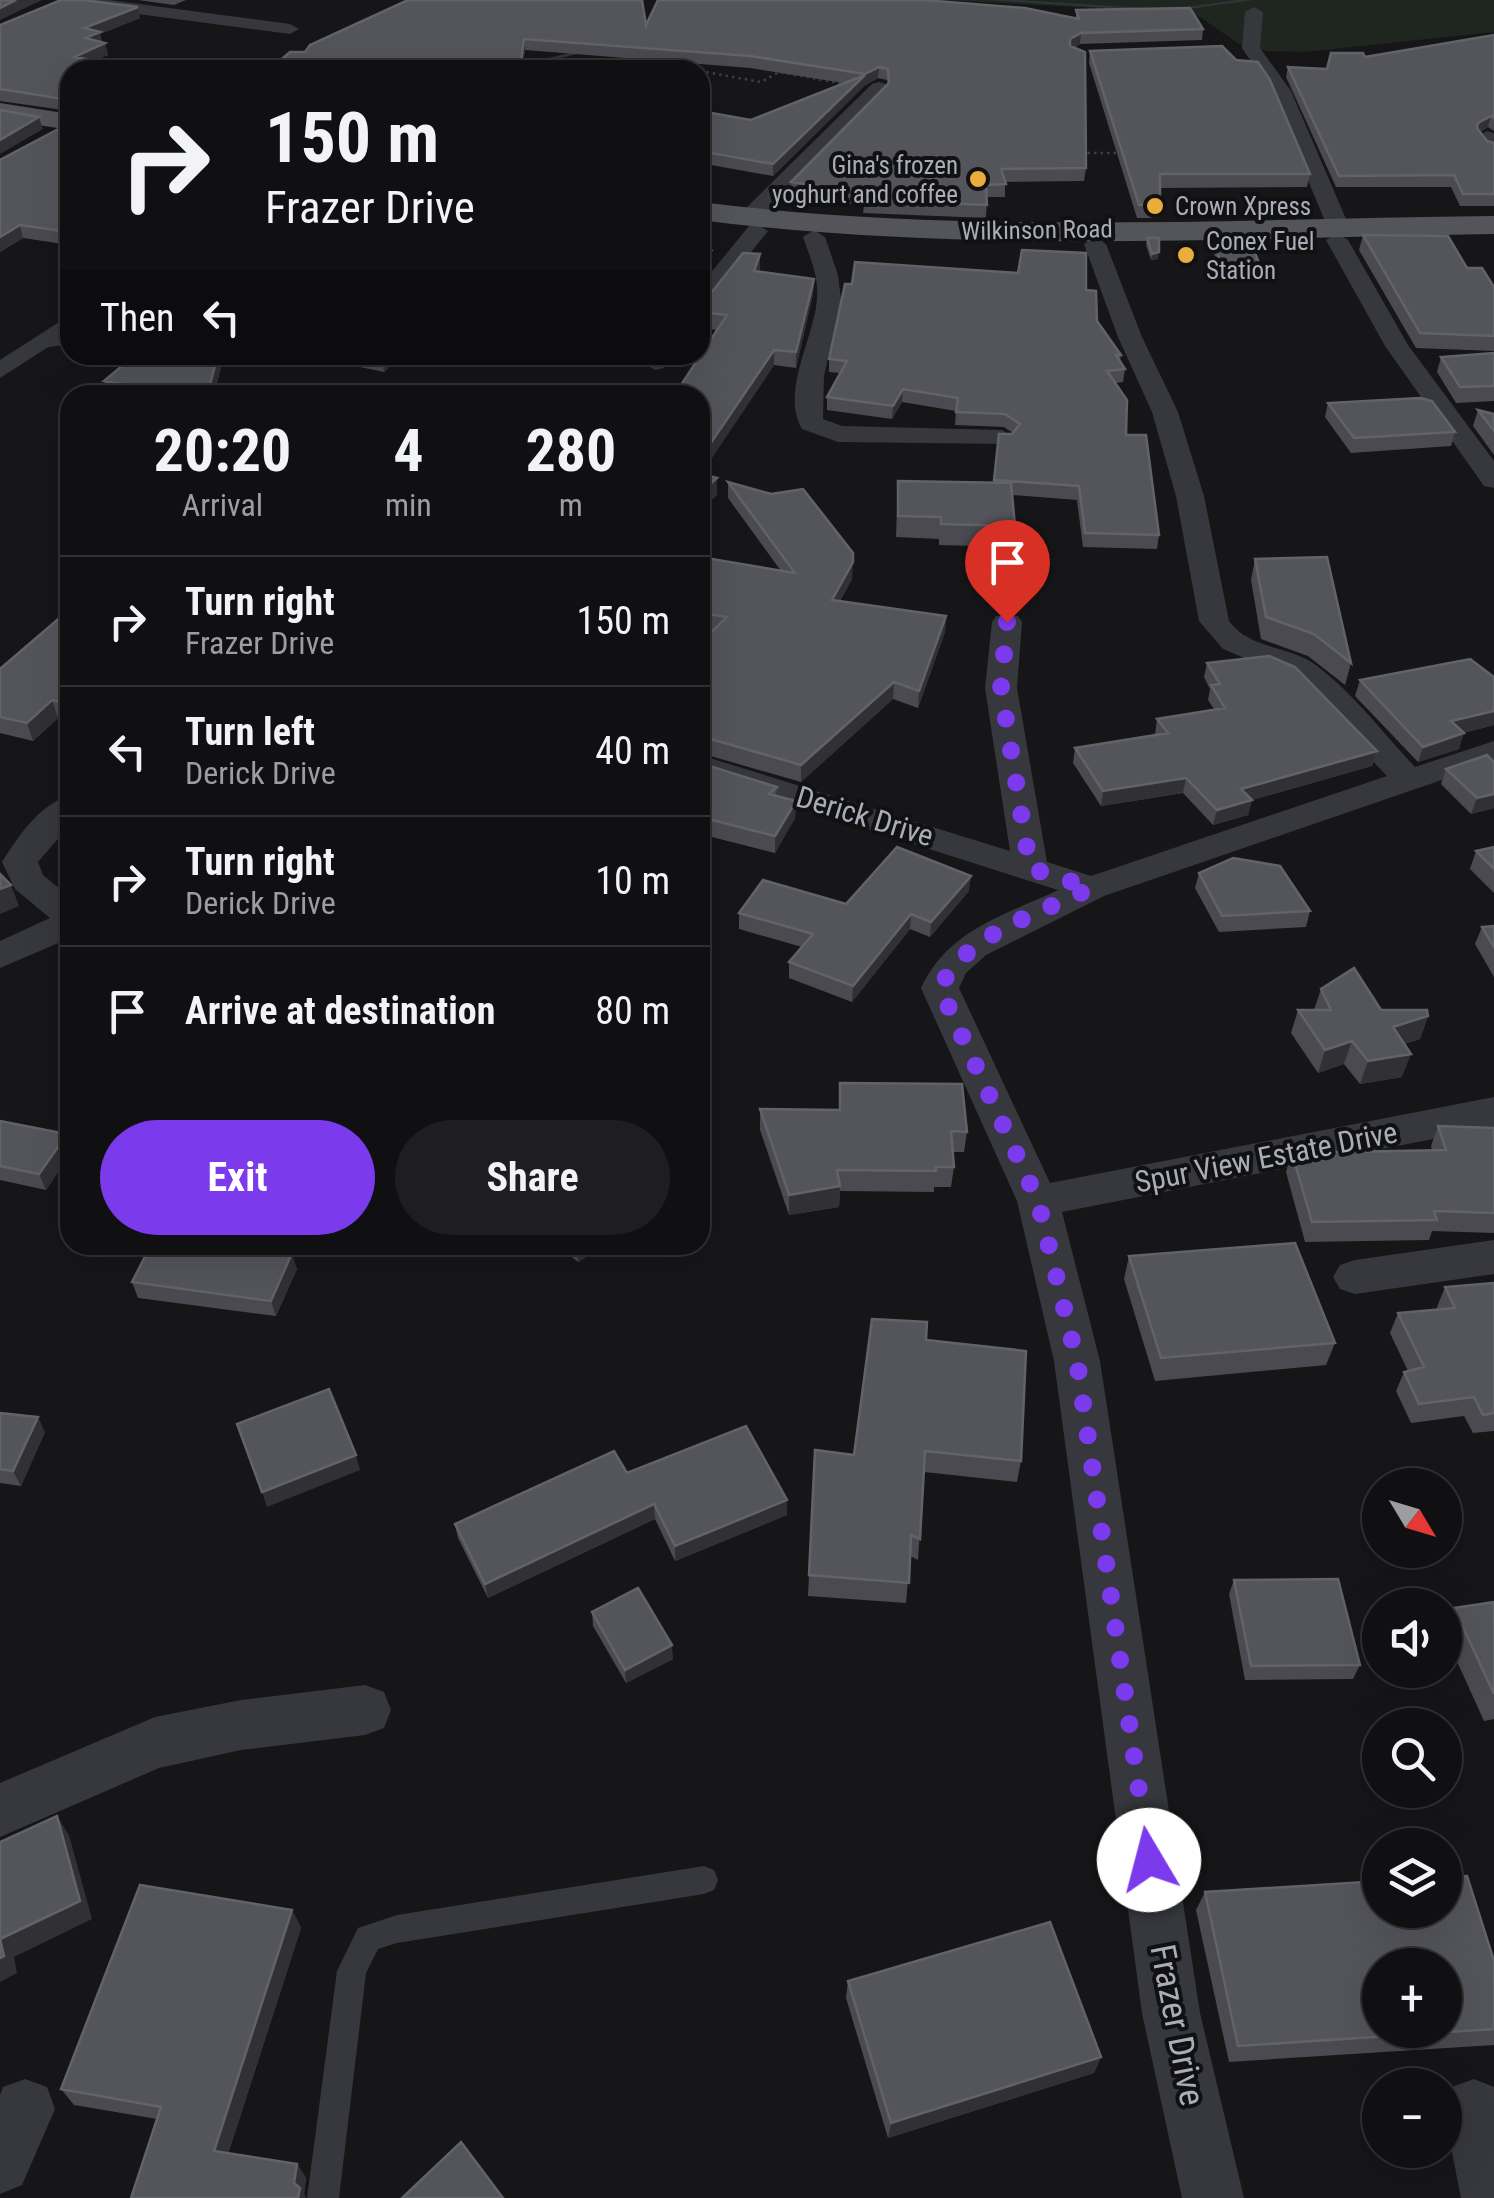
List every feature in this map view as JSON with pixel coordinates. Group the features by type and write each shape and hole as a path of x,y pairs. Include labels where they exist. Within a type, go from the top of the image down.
{"main road":[{"path":"0,111 60,132"},
{"path":"0,123 60,132"},
{"name":"Wilkinson Road","path":"710,213 814,238 876,242 1094,244 1198,235"},
{"name":"Wilkinson Road","path":"710,224 1198,235 1494,225"},
{"name":"Wilkinson Road","path":"1338,233 1494,239"}],"street":[{"path":"60,2 290,29"},
{"path":"1254,12 1241,48 1281,91 1338,233 1408,363 1494,480"},
{"path":"710,286 753,224 880,88"},
{"path":"814,238 829,295 809,386 811,423 838,434 1002,438"},
{"path":"1094,244 1130,338 1165,412 1190,496 1214,621 1223,637 1236,647 1306,673 1407,778"},
{"path":"0,372 60,329"},
{"path":"1408,363 1446,361"},
{"path":"944,406 945,438"},
{"path":"1007,622 1001,688 1030,868"},
{"path":"1091,888 1494,751"},
{"name":"Derick Drive","path":"710,768 1091,888"},
{"path":"60,815 34,840 20,862 28,881 60,911"},
{"name":"Frazer Drive","path":"1091,888 974,946 950,966 940,988 1038,1201 1077,1361 1171,2013 1212,2198"},
{"path":"0,956 60,925"},
{"name":"Spur View Estate Drive","path":"1038,1201 1494,1112"},
{"path":"1355,1277 1494,1257"},
{"path":"0,1810 156,1743 241,1725 365,1710"},
{"path":"1474,2109 1492,2198"}],"lane":[{"path":"36,345 60,341"},
{"path":"323,2198 352,1971 368,1938 397,1928 704,1880"}],"path":[{"path":"710,73 762,82 779,72 880,88"},
{"path":"1077,153 1136,153"}],"shaded area":[{"path":"942,0 1494,0 1494,32 1305,52 1266,51 1239,44 1200,17 1186,13"}],"building":[{"path":"0,0 16,0 0,8"},
{"path":"61,0 138,7 84,28 100,32 85,38 105,43 74,57 92,60 60,60 60,98 0,89 0,25"},
{"path":"408,0 642,0 646,25 658,0 923,0 1025,8 1079,19 1076,10 1190,8 1203,29 1081,33 1070,39 1070,46 1085,52 1086,168 1001,169 1006,184 986,185 987,205 864,200 865,193 791,182 889,83 888,69 879,67 865,74 750,56 524,39 521,60 281,60 290,52 305,52 310,45"},
{"path":"1494,35 1494,118 1478,123 1477,128 1487,141 1494,143 1494,194 1463,194 1454,175 1339,176 1288,67 1327,69 1331,53 1363,53 1365,57"},
{"path":"1222,46 1236,60 1258,62 1270,80 1310,174 1160,174 1160,204 1139,205 1090,51"},
{"path":"865,75 773,164 710,153 710,113 751,120"},
{"path":"0,110 39,117 0,140"},
{"path":"60,128 60,231 20,225 0,237 0,160"},
{"path":"1363,235 1448,236 1467,268 1482,268 1494,287 1494,336 1420,333"},
{"path":"1147,238 1159,238 1159,252 1152,254"},
{"path":"1213,242 1251,242 1263,274 1225,274"},
{"path":"1022,250 1086,253 1086,290 1096,291 1097,321 1121,355 1116,355 1125,369 1107,371 1127,400 1126,435 1146,435 1159,535 1085,533 1079,486 994,480 999,434 1012,434 1020,424 1005,414 956,412 958,398 903,389 893,406 827,397 847,361 829,359 845,284 852,284 855,262 1018,273"},
{"path":"743,253 760,254 754,271 814,279 796,352 774,350 710,444 710,385 681,385 694,365 710,365 710,341 727,315 710,313 711,293"},
{"path":"1494,353 1494,386 1460,387 1441,357"},
{"path":"123,365 215,365 210,385 128,385 104,381"},
{"path":"1420,398 1432,401 1455,432 1354,438 1328,403"},
{"path":"1478,410 1494,414 1494,431"},
{"path":"898,481 1011,483 1015,526 941,524 941,517 898,516"},
{"path":"728,482 771,494 803,489 853,553 853,562 832,600 946,616 919,691 894,682 801,765 710,739 710,633 727,617 710,614 710,559 795,573"},
{"path":"1327,557 1351,663 1314,634 1266,617 1255,559"},
{"path":"60,618 60,702 52,700 27,723 0,717 0,669"},
{"path":"1269,656 1295,667 1377,751 1241,789 1252,800 1217,810 1186,778 1103,791 1075,748 1168,733 1157,719 1225,708 1211,685 1220,684 1207,663"},
{"path":"1470,659 1494,677 1494,711 1451,721 1464,733 1423,747 1360,680"},
{"path":"1487,755 1494,762 1494,794 1477,798 1446,769"},
{"path":"710,766 777,787 769,794 796,801 775,836 710,820"},
{"path":"897,847 971,876 931,922 911,914 853,986 789,962 813,934 739,913 763,880 846,904"},
{"path":"1494,847 1494,869 1476,851"},
{"path":"1233,858 1280,866 1310,911 1222,916 1199,873"},
{"path":"0,874 11,885 0,889"},
{"path":"1494,926 1494,947 1482,927"},
{"path":"1354,968 1381,1010 1427,1010 1428,1016 1393,1027 1411,1054 1368,1061 1352,1041 1325,1050 1298,1010 1331,1010 1321,989"},
{"path":"840,1083 962,1084 967,1132 951,1131 954,1167 936,1167 936,1171 837,1170 840,1186 789,1195 760,1109 840,1110"},
{"path":"0,1121 60,1133 60,1144 39,1174 0,1166"},
{"path":"1438,1126 1494,1128 1494,1213 1434,1211 1437,1220 1312,1222 1292,1153 1446,1150"},
{"path":"1295,1243 1335,1343 1161,1358 1129,1256"},
{"path":"146,1255 291,1255 271,1301 132,1282"},
{"path":"1494,1283 1494,1413 1483,1415 1474,1397 1419,1404 1404,1372 1424,1367 1398,1313 1455,1308 1445,1287"},
{"path":"872,1319 927,1322 926,1340 1026,1351 1021,1461 925,1451 920,1539 911,1535 909,1583 809,1575 815,1450 854,1455"},
{"path":"329,1389 356,1455 262,1492 237,1424"},
{"path":"0,1413 38,1417 13,1471 0,1469"},
{"path":"746,1426 787,1500 675,1546 654,1504 485,1584 455,1524 614,1451 627,1473"},
{"path":"1338,1579 1360,1665 1251,1666 1234,1580"},
{"path":"638,1588 672,1645 625,1670 592,1612"},
{"path":"1494,1602 1494,1694 1462,1625 1462,1607"},
{"path":"57,1816 80,1901 0,1939 0,1842"},
{"path":"1462,1876 1467,1876 1494,1961 1494,2029 1462,2031 1462,1948 1362,1948 1362,2038 1238,2046 1205,1892 1362,1882 1362,1928 1462,1928"},
{"path":"140,1885 292,1910 214,2151 297,2164 294,2183 300,2188 298,2198 131,2198 161,2107 61,2089"},
{"path":"1050,1922 1101,2057 891,2123 848,1981"},
{"path":"461,2142 503,2198 402,2198"}],"waterway":[{"path":"989,0 1156,9"},
{"path":"1176,9 1249,0"},
{"path":"545,60 585,47"}],"place":[{"name":"Gina's frozen yoghurt and coffee","path":"978,179"},
{"name":"Crown Xpress","path":"1155,206"},
{"name":"Conex Fuel Station","path":"1186,255"}],"route":[{"path":"1007,622 1001,688 1030,868 1091,888 974,946 950,966 940,988 1038,1201 1077,1361 1149,1860"}]}
